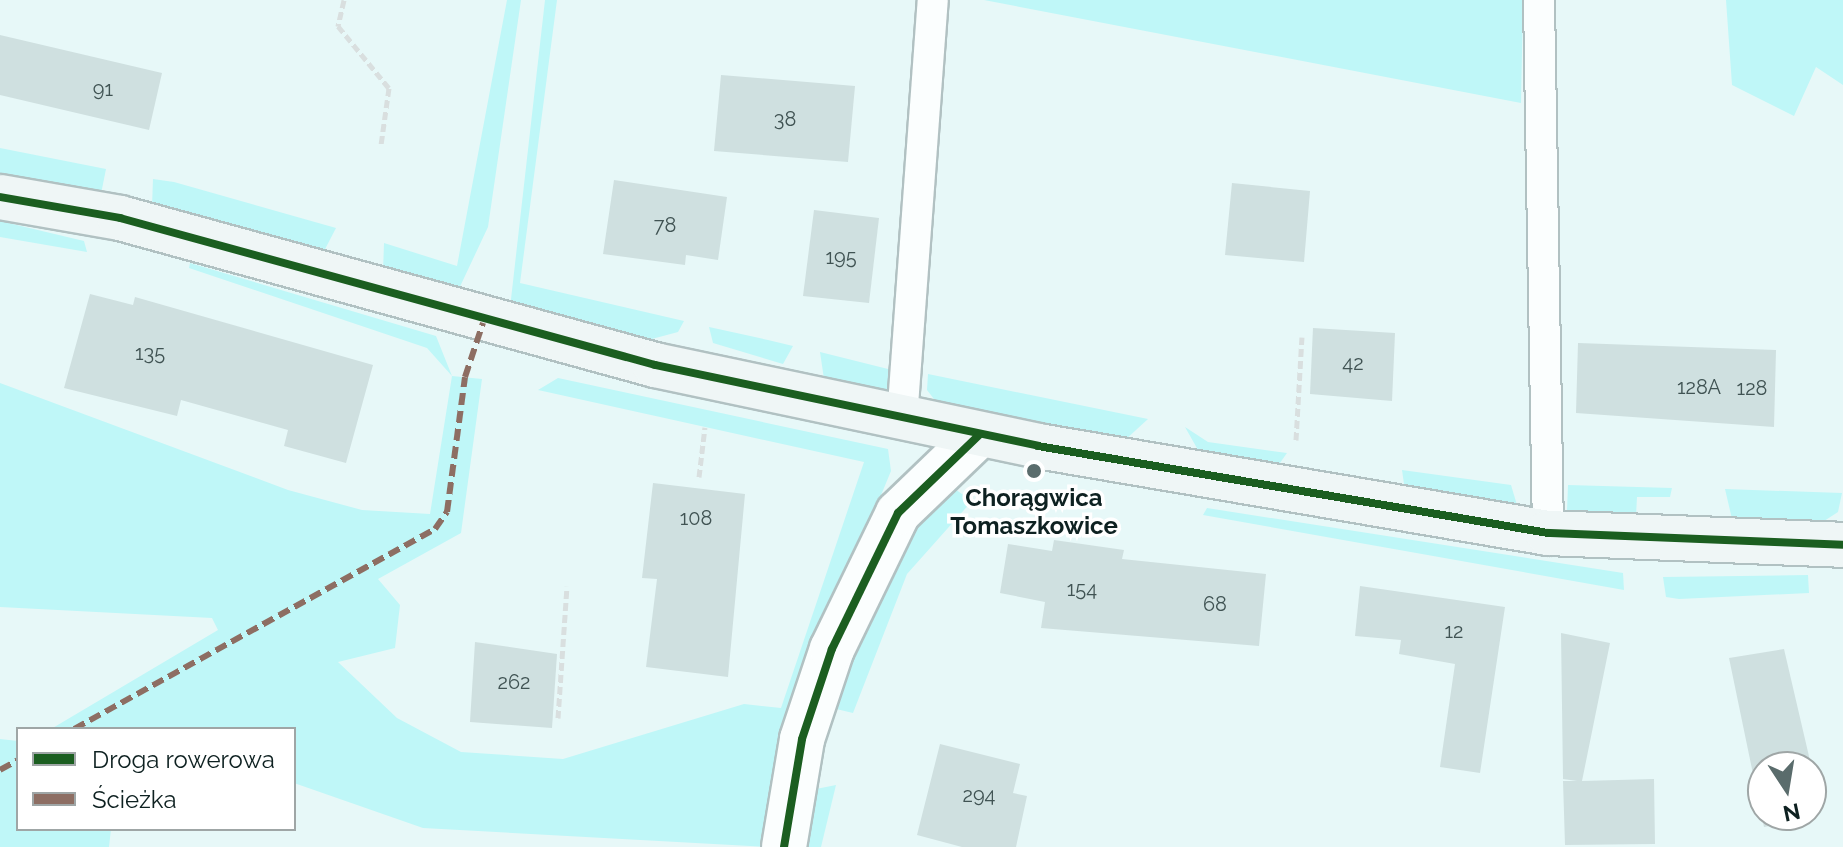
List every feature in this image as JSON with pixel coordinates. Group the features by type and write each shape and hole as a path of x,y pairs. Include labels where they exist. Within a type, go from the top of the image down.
{"street":[{"path":"0,197 120,218 508,329 979,435 1379,510 1548,533 1843,545"},
{"path":"784,847 802,739 832,649 898,513 979,435"}],"lane":[{"path":"902,419 933,0"},
{"path":"1539,0 1548,533"}],"path":[{"path":"344,0 338,26 389,88 381,145"},
{"path":"1295,455 1302,337"},
{"path":"699,477 705,427"},
{"path":"558,718 567,586"}],"shaded area":[{"path":"507,0 521,0 488,227 457,293 383,272 384,243 457,266"},
{"path":"545,0 557,0 520,283 684,321 678,332 648,340 510,308"},
{"path":"984,0 1523,0 1521,103"},
{"path":"1726,0 1843,0 1843,85 1816,67 1794,116 1732,85"},
{"path":"0,148 106,169 101,194 0,176"},
{"path":"153,179 174,182 336,228 322,255 152,206"},
{"path":"0,221 84,241 87,252 0,237"},
{"path":"190,263 436,336 452,376 427,348 189,268"},
{"path":"709,327 793,346 783,364 713,343"},
{"path":"820,352 892,370 886,392 824,379"},
{"path":"928,374 1148,419 1124,441 937,403 927,390"},
{"path":"452,376 482,379 461,533 378,579 400,605 395,648 338,662 397,718 461,752 563,759 744,704 781,708 864,462 538,390 558,378 888,449 891,471 834,609 770,847 423,828 296,784 296,727 54,727 218,630 212,618 0,607 0,383 288,490 362,510 430,514"},
{"path":"1185,427 1208,442 1287,453 1275,470 1202,457"},
{"path":"1402,470 1511,485 1517,505 1405,491"},
{"path":"1568,485 1672,488 1670,497 1637,497 1636,516 1567,511"},
{"path":"952,487 972,501 907,574 853,713 828,707 904,541 934,497"},
{"path":"1725,489 1842,493 1838,512 1821,523 1732,519"},
{"path":"1207,508 1623,573 1624,590 1203,515"},
{"path":"1808,575 1809,593 1679,599 1666,597 1663,577"},
{"path":"0,739 16,741 16,831 111,831 109,847 0,847"},
{"path":"836,785 821,847 803,847 811,790"}],"building":[{"path":"0,35 162,73 149,130 0,95"},
{"path":"721,75 855,86 848,162 714,151"},
{"path":"614,180 727,197 718,260 686,255 685,265 603,254"},
{"path":"1232,183 1310,191 1304,262 1225,255"},
{"path":"814,210 879,218 869,303 803,296"},
{"path":"90,294 133,305 135,297 373,365 346,463 284,446 288,430 181,400 177,416 64,388"},
{"path":"1313,328 1395,333 1392,401 1310,394"},
{"path":"1578,343 1776,350 1774,427 1576,413"},
{"path":"653,483 745,494 728,677 646,667 657,579 642,578"},
{"path":"1054,540 1124,550 1122,559 1266,574 1259,646 1041,628 1045,602 1000,593 1008,544 1052,551"},
{"path":"1360,586 1505,607 1480,773 1440,767 1455,664 1399,654 1401,640 1355,636"},
{"path":"1561,633 1610,643 1582,781 1654,779 1655,844 1565,845 1563,781 1577,781 1563,779"},
{"path":"475,642 557,654 552,728 470,722"},
{"path":"1784,649 1808,751 1748,751 1729,658"},
{"path":"940,744 1020,764 1013,793 1027,796 1016,847 962,847 917,835"}],"marked path":[{"path":"78,727 435,529 447,512 465,377 483,323"},
{"path":"0,770 16,761"}],"cycle path":[{"path":"0,197 120,218 655,365 1038,446 1548,533 1843,545"},
{"path":"784,847 802,739 832,649 898,513 979,435"}],"place":[{"name":"Chorągwica Tomaszkowice","path":"1034,471"}]}
